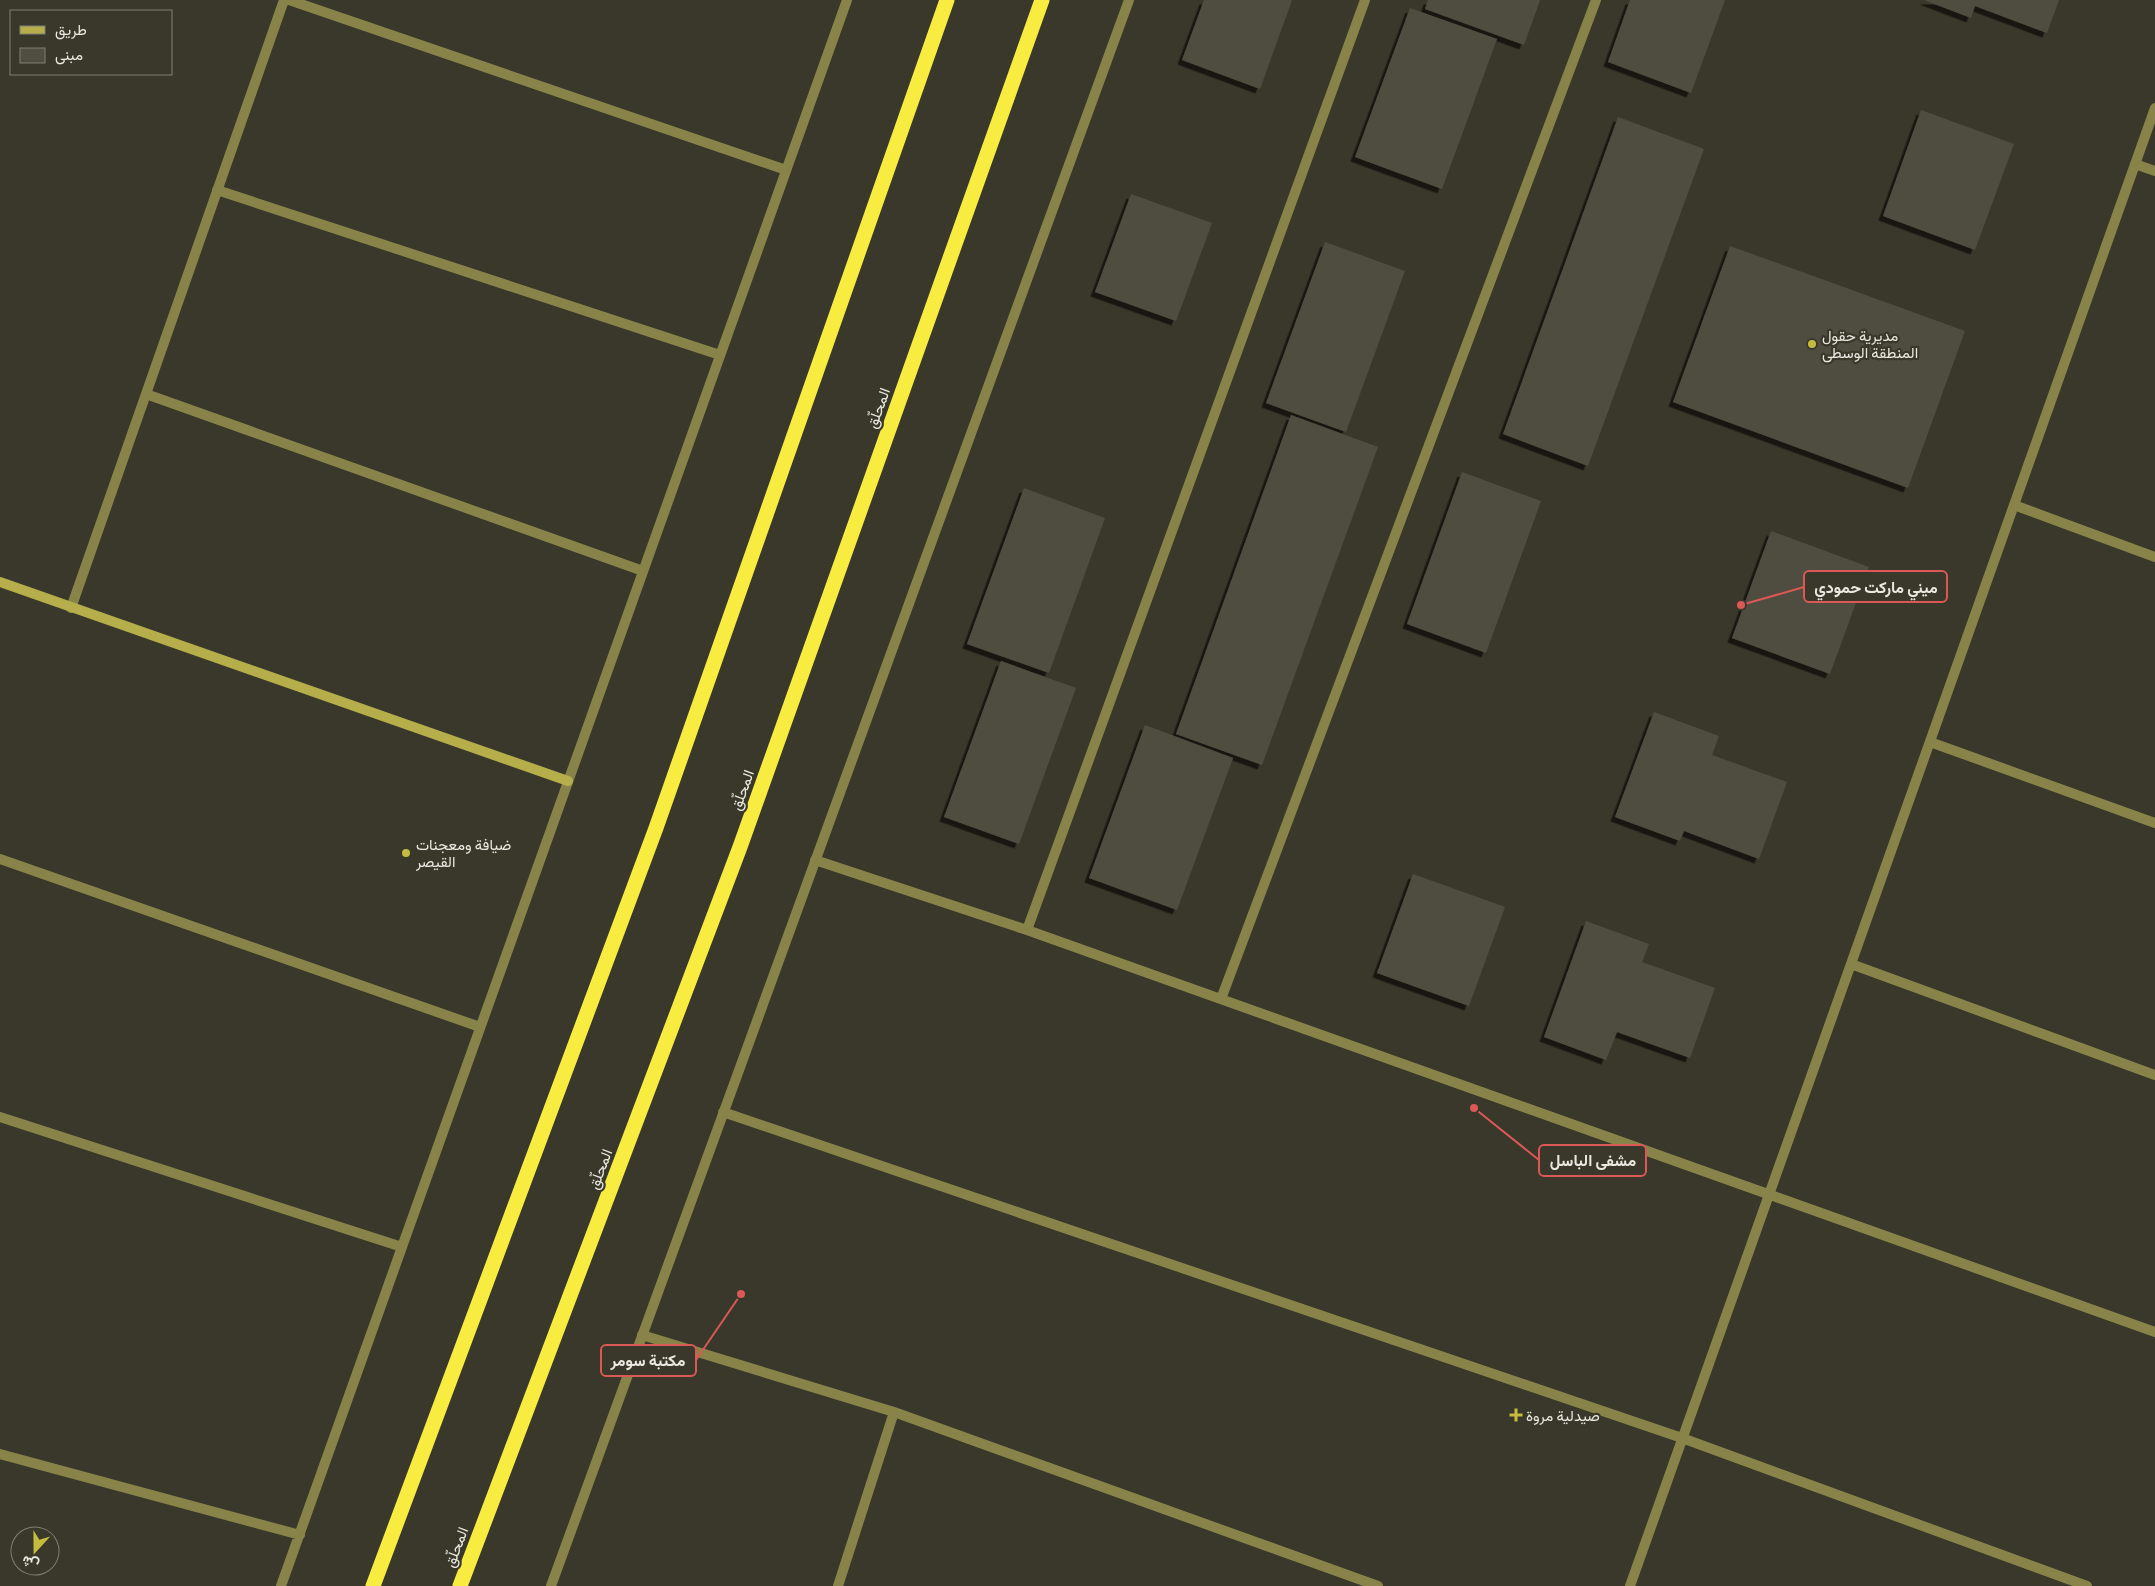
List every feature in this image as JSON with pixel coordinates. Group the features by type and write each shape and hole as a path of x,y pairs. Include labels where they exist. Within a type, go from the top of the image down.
{"highway":[{"path":"373,1586 656,828 947,0"},
{"name":"المحلّق","path":"460,1586 740,847 1042,0"}],"street":[{"path":"71,608 284,0"},
{"path":"289,0 786,170"},
{"path":"281,1586 846,0"},
{"path":"551,1586 1129,0"},
{"path":"1027,930 1365,0"},
{"path":"1221,999 1596,0"},
{"path":"1630,1586 2155,108"},
{"path":"2135,164 2155,171"},
{"path":"218,190 720,355"},
{"path":"146,394 643,571"},
{"path":"2014,504 2155,557"},
{"path":"0,582 568,781"},
{"path":"1930,742 2155,823"},
{"path":"0,859 480,1027"},
{"path":"816,860 1027,930 2155,1332"},
{"path":"1851,964 2155,1074"},
{"path":"723,1112 1682,1438 2087,1586"},
{"path":"0,1117 402,1247"},
{"path":"642,1335 894,1412 1378,1586"},
{"path":"838,1586 894,1412"},
{"path":"0,1454 300,1535"}],"building":[{"path":"1204,0 1292,0 1260,89 1182,60"},
{"path":"1428,0 1540,0 1524,45 1425,9"},
{"path":"1630,0 1725,0 1691,93 1608,62"},
{"path":"1924,0 2059,0 2047,33 1975,6 1971,18"},
{"path":"1410,8 1497,39 1442,189 1355,157"},
{"path":"1921,110 2014,144 1975,250 1883,216"},
{"path":"1618,117 1704,149 1588,466 1503,434"},
{"path":"1131,194 1212,223 1176,321 1095,292"},
{"path":"1325,242 1405,271 1346,432 1266,403"},
{"path":"1730,246 1965,331 1908,488 1673,402"},
{"path":"1291,415 1378,447 1262,765 1176,734"},
{"path":"1462,472 1541,501 1486,653 1407,624"},
{"path":"1024,488 1105,518 1049,673 967,644"},
{"path":"1771,531 1869,567 1830,674 1732,638"},
{"path":"1001,661 1076,688 1019,844 944,817"},
{"path":"1654,712 1719,736 1712,755 1787,782 1759,859 1684,831 1680,841 1615,817"},
{"path":"1145,725 1233,758 1177,910 1089,878"},
{"path":"1413,874 1505,907 1469,1006 1377,973"},
{"path":"1586,921 1649,944 1642,962 1715,988 1690,1058 1617,1032 1606,1060 1544,1037"}],"place":[{"name":"مديرية حقول المنطقة الوسطى","path":"1812,344"},
{"name":"ميني ماركت حمودي","path":"1741,605"},
{"name":"ضيافة ومعجنات القيصر","path":"406,853"},
{"name":"مشفى الباسل","path":"1474,1108"},
{"name":"مكتبة سومر","path":"741,1294"},
{"name":"صيدلية مروة","path":"1516,1415"}]}
